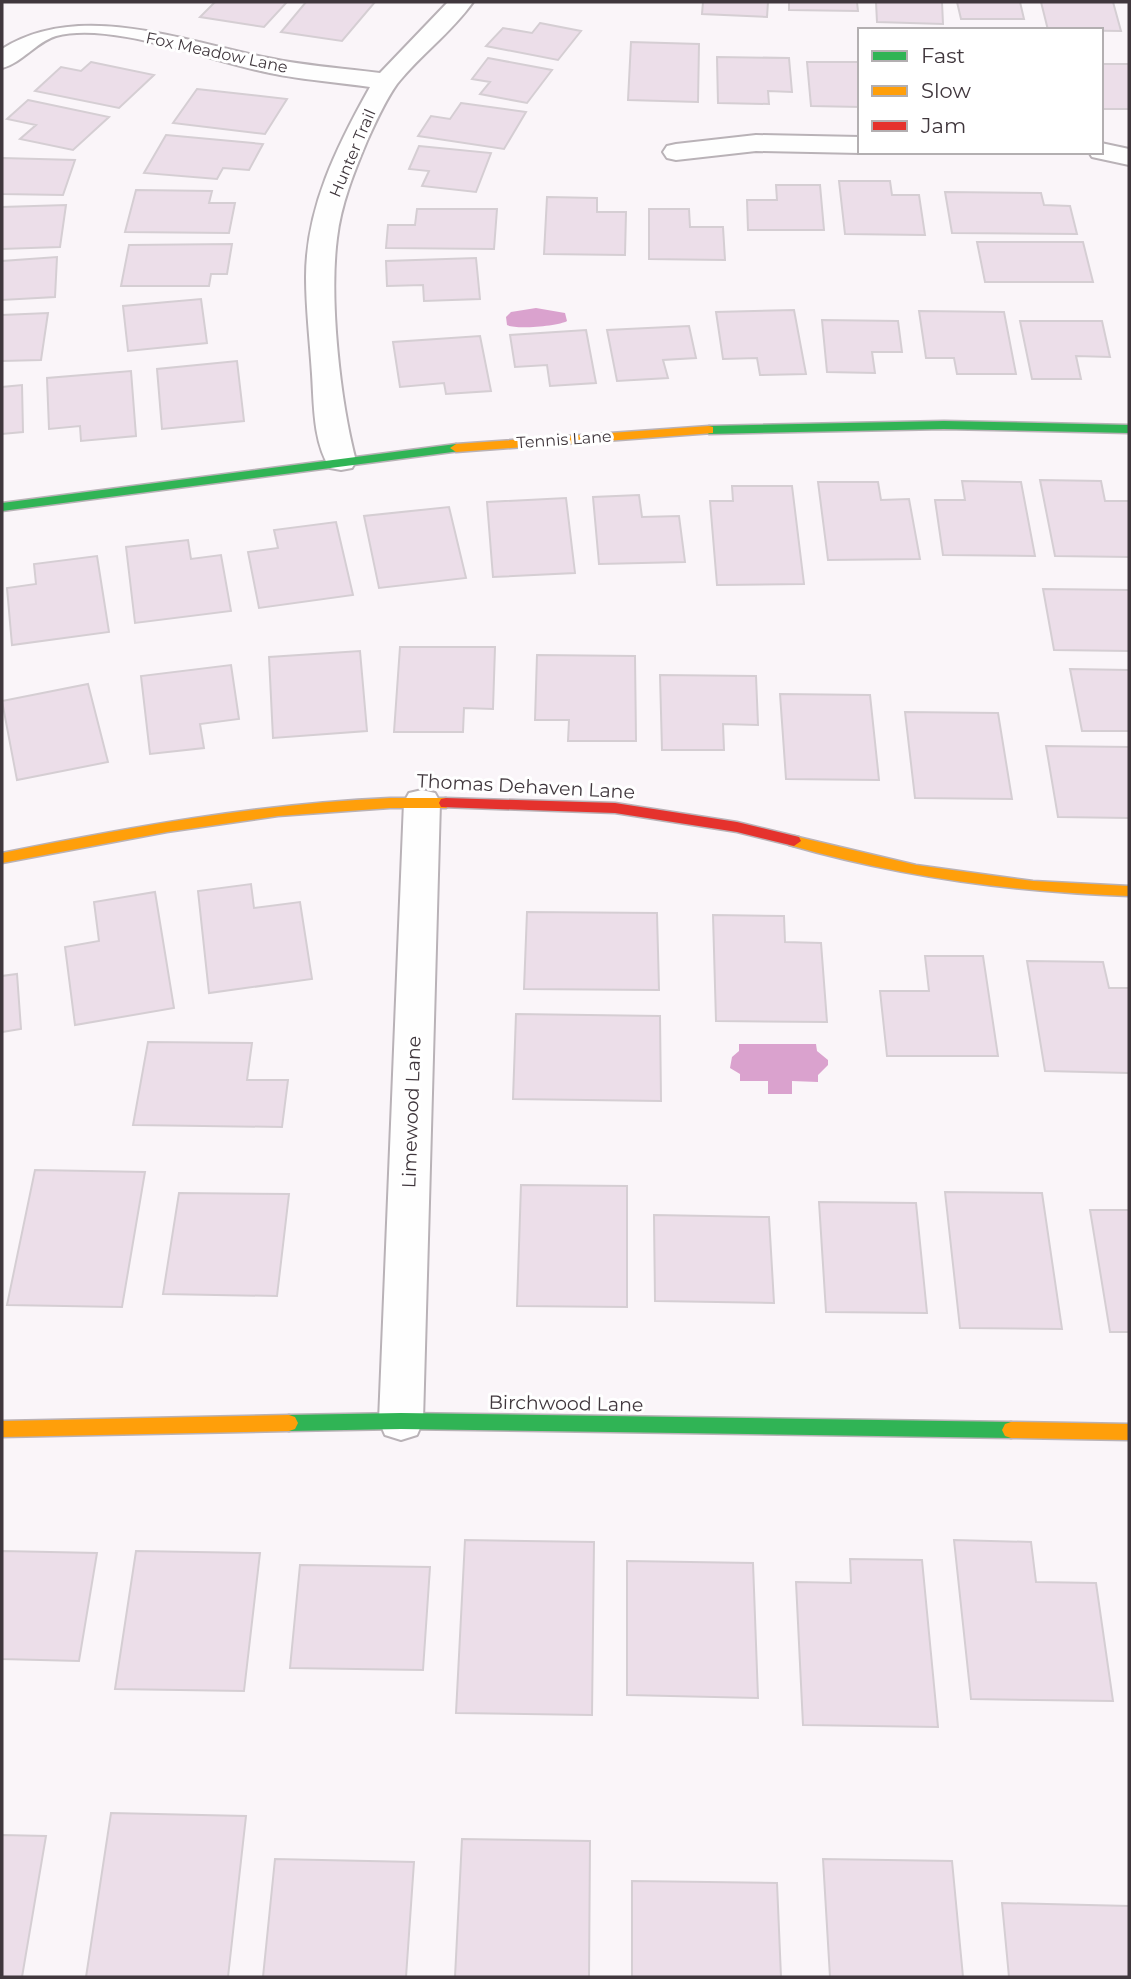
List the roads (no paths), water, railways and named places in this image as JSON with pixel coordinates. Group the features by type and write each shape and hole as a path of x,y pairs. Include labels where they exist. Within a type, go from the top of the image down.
{"street":[{"name":"Hunter Trail","path":"341,461 330,421 320,276 323,236 336,184 360,128 386,81 437,31 461,2"},
{"name":"Fox Meadow Lane","path":"2,61 23,44 49,30 80,26 115,28 270,66 386,81"},
{"path":"676,152 756,143 858,145"},
{"path":"1103,151 1129,157"},
{"name":"Tennis Lane","path":"2,507 341,461 531,441 684,431 911,425 1129,429"},
{"name":"Thomas Dehaven Lane","path":"2,858 208,818 356,803 422,802 615,808 737,827 916,870 1033,886 1129,891"},
{"name":"Limewood Lane","path":"401,1421 422,802"},
{"name":"Birchwood Lane","path":"2,1429 401,1421 1129,1432"}]}
